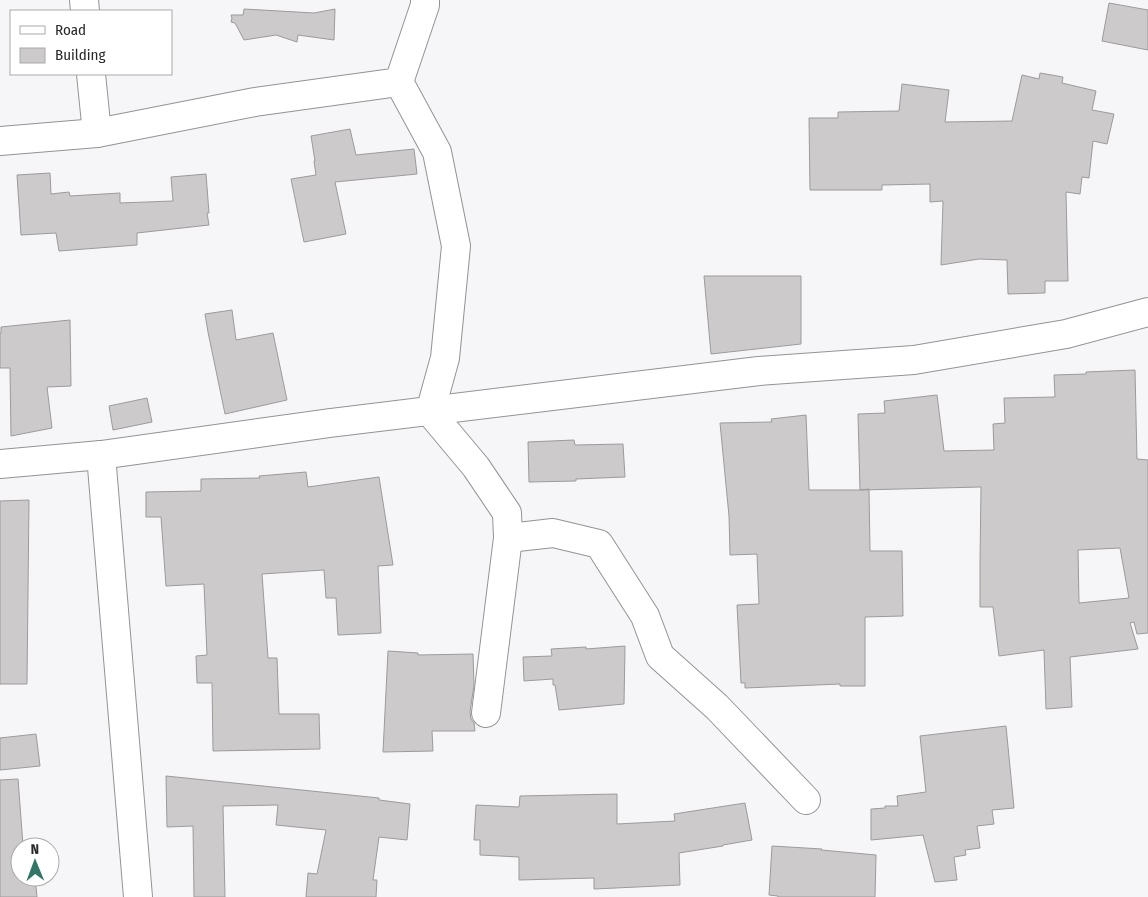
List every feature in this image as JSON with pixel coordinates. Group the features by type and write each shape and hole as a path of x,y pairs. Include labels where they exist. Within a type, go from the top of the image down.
{"street":[{"path":"425,0 425,5 399,82 437,152 456,246 445,358 430,412"},
{"path":"91,75 98,133"},
{"path":"0,141 98,133 255,102 399,82"},
{"path":"0,464 101,456 330,423 759,371 914,360 1066,334 1148,312"},
{"path":"430,412 476,467 507,513 508,538 486,713"},
{"path":"101,456 138,897"},
{"path":"508,538 553,533 599,544 645,616 660,656 717,707 806,800"}],"building":[{"path":"1109,3 1148,10 1148,50 1102,41"},
{"path":"244,9 314,13 335,9 334,40 298,35 297,42 276,35 244,40 235,23 231,22 231,15 243,15"},
{"path":"1040,73 1063,77 1062,83 1096,91 1092,110 1114,114 1107,144 1093,141 1089,178 1082,177 1080,194 1066,192 1068,281 1045,281 1045,293 1008,294 1007,260 979,259 941,265 943,201 930,202 930,184 882,185 882,190 810,190 809,118 838,118 838,112 899,111 902,84 949,90 945,122 1012,121 1022,75 1039,79"},
{"path":"350,129 356,155 414,149 417,174 335,182 346,234 304,242 291,179 316,175 311,136"},
{"path":"50,173 51,194 69,192 70,196 120,193 120,203 173,201 171,177 206,174 209,225 137,233 137,245 59,251 56,233 21,235 17,175"},
{"path":"704,276 801,276 801,344 711,354"},
{"path":"232,310 236,340 273,333 287,400 225,414 205,314"},
{"path":"70,320 71,386 47,387 52,428 11,436 10,368 0,368 1,327"},
{"path":"1135,370 1137,459 1148,460 1148,633 1137,634 1134,622 1130,623 1138,649 1070,657 1072,707 1046,709 1044,650 999,656 993,607 980,607 981,487 869,490 870,551 902,551 903,616 865,617 865,686 840,686 840,684 745,688 745,683 741,683 737,605 759,604 757,554 730,555 729,516 720,423 772,422 771,419 806,415 809,490 860,490 858,414 885,413 884,401 937,395 944,451 994,450 993,424 1005,423 1004,398 1055,397 1054,375","holes":["1120,548 1129,598 1079,603 1078,550"]},
{"path":"147,398 152,422 113,430 109,406"},
{"path":"574,440 575,445 623,444 625,477 529,482 528,442"},
{"path":"306,472 308,487 379,477 393,565 378,566 381,633 338,635 336,598 326,598 324,570 262,574 268,658 277,658 279,714 319,714 320,749 213,751 212,683 197,683 196,656 207,655 204,584 166,586 161,517 146,517 146,492 201,491 201,479 260,478 259,476"},
{"path":"29,500 27,684 0,684 0,501"},
{"path":"625,646 624,704 559,710 553,679 524,681 523,657 552,656 551,649"},
{"path":"388,651 418,653 418,655 473,654 474,685 470,712 475,731 432,731 433,751 383,752"},
{"path":"1006,726 1014,808 992,810 994,824 977,826 980,848 965,850 966,855 954,857 957,880 935,882 923,835 871,840 871,809 898,806 897,796 926,792 920,736"},
{"path":"36,734 40,766 0,770 0,738"},
{"path":"166,776 379,798 379,800 410,804 407,840 379,837 373,880 377,880 376,897 306,897 308,873 317,874 326,830 276,825 278,805 223,806 225,897 194,897 193,826 167,827"},
{"path":"18,779 22,837 10,837 10,887 36,887 37,897 0,897 0,780"},
{"path":"617,794 617,824 675,821 674,814 745,803 752,840 679,853 680,885 594,889 594,878 519,880 519,857 480,855 480,840 474,840 476,805 519,807 520,796"},
{"path":"772,846 876,855 875,897 778,897 769,895"}]}
